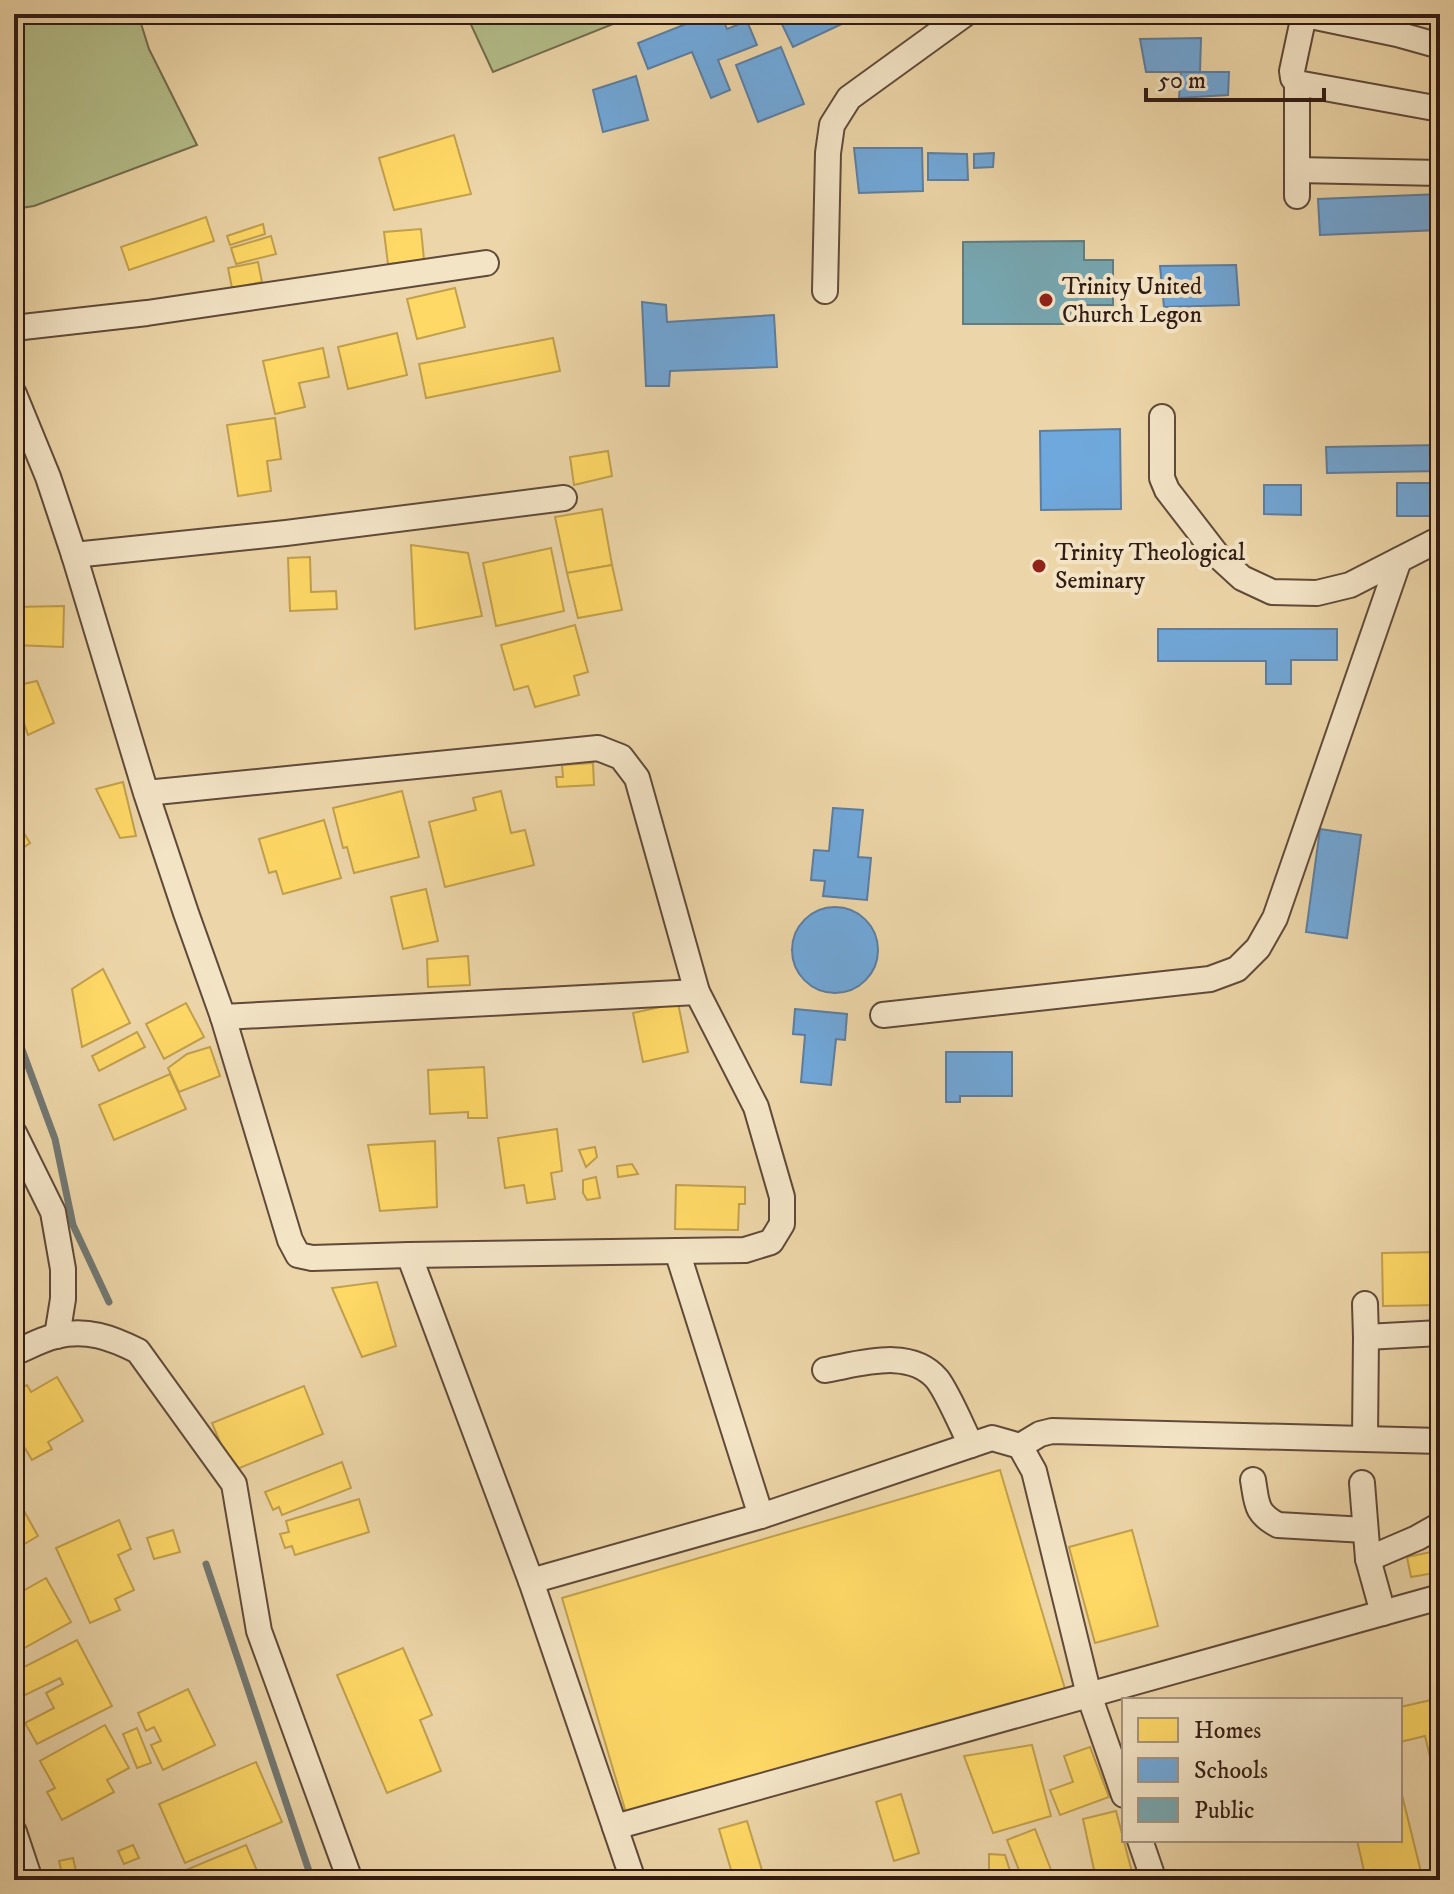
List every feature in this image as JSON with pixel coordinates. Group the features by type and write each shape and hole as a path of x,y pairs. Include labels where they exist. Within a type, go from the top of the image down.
{"street":[{"path":"825,291 828,153 832,125 849,98 965,14"},
{"path":"1297,196 1297,83 1292,71 1302,14 1399,24 1440,46"},
{"path":"1297,83 1440,109"},
{"path":"1297,170 1440,173"},
{"path":"14,328 161,311 486,263"},
{"path":"14,394 48,477 74,555 146,793 223,1017 290,1240 298,1255 312,1258 745,1250 771,1242 782,1224 782,1197 756,1107 697,992 637,778 621,757 598,748 146,793"},
{"path":"1162,417 1162,478 1167,490 1218,556 1242,578 1272,592 1317,593 1350,585 1440,539"},
{"path":"74,555 564,498"},
{"path":"883,1015 1210,979 1237,969 1258,948 1275,918 1399,560"},
{"path":"223,1017 697,992"},
{"path":"14,1133 53,1212 63,1269 63,1299 57,1336"},
{"path":"677,1251 761,1516"},
{"path":"409,1255 531,1581 633,1880"},
{"path":"1365,1304 1365,1438"},
{"path":"14,1353 57,1336 91,1333 138,1351 234,1484 259,1631 350,1880"},
{"path":"1366,1337 1440,1333"},
{"path":"825,1370 885,1360 907,1361 924,1367 938,1381 971,1445"},
{"path":"1020,1446 1052,1431 1440,1441"},
{"path":"531,1581 761,1516 992,1438 1020,1446 1034,1471 1089,1695 1122,1789"},
{"path":"1253,1480 1258,1508 1266,1519 1278,1525 1365,1530"},
{"path":"1362,1483 1368,1559 1383,1613"},
{"path":"1368,1559 1440,1525"},
{"path":"615,1827 1440,1597"},
{"path":"14,1832 30,1880"},
{"path":"1141,1842 1152,1880"}],"green space":[{"path":"14,14 138,14 149,49 197,145 34,206 14,209"},
{"path":"466,14 638,14 493,72"}],"building: Homes":[{"path":"454,135 471,194 394,210 379,158"},
{"path":"206,217 214,241 129,270 121,247"},
{"path":"263,224 265,234 230,245 227,236"},
{"path":"421,229 424,260 388,264 384,232"},
{"path":"271,236 276,254 236,264 231,248"},
{"path":"258,262 262,282 232,288 228,268"},
{"path":"455,288 465,327 417,339 407,299"},
{"path":"397,333 407,375 348,389 338,347"},
{"path":"553,338 560,371 426,398 419,364"},
{"path":"323,348 329,377 299,383 305,407 275,414 263,361"},
{"path":"275,418 281,459 267,461 271,491 238,496 227,425"},
{"path":"608,451 612,476 574,485 570,457"},
{"path":"602,509 612,565 567,573 555,517"},
{"path":"411,545 468,553 482,616 415,629"},
{"path":"551,548 564,611 496,626 483,563"},
{"path":"310,557 311,592 336,591 337,609 290,611 288,558"},
{"path":"612,565 622,610 578,618 567,573"},
{"path":"64,606 63,647 14,645 14,607"},
{"path":"575,625 588,672 574,676 579,695 535,707 528,686 514,690 501,645"},
{"path":"37,681 54,723 28,735 14,686"},
{"path":"593,763 594,785 557,787 556,777 563,777 562,765"},
{"path":"123,782 136,836 120,838 96,789"},
{"path":"402,791 419,857 354,873 347,847 343,848 333,808"},
{"path":"501,791 511,833 525,830 534,865 445,887 429,822 476,810 473,798"},
{"path":"14,817 30,843 14,854"},
{"path":"324,820 341,878 283,894 276,871 269,873 259,839"},
{"path":"426,889 438,941 403,949 391,897"},
{"path":"468,956 470,985 428,987 427,959"},
{"path":"103,969 130,1023 82,1047 72,989"},
{"path":"186,1003 204,1037 164,1059 146,1024"},
{"path":"678,1003 688,1052 643,1062 633,1013"},
{"path":"137,1032 145,1047 99,1071 92,1056"},
{"path":"210,1047 220,1076 179,1092 168,1068 187,1054"},
{"path":"484,1067 487,1118 468,1118 468,1112 430,1114 428,1070"},
{"path":"170,1074 186,1109 114,1140 99,1105"},
{"path":"557,1129 562,1171 551,1173 555,1199 527,1203 524,1185 505,1188 498,1138"},
{"path":"435,1141 437,1207 380,1211 368,1145"},
{"path":"595,1147 597,1157 586,1167 579,1150"},
{"path":"632,1164 638,1174 618,1177 617,1166"},
{"path":"596,1177 600,1198 587,1200 583,1193 583,1180"},
{"path":"676,1185 745,1187 745,1204 739,1204 738,1230 675,1229"},
{"path":"1440,1252 1440,1305 1383,1306 1382,1253"},
{"path":"377,1282 396,1346 362,1357 332,1288"},
{"path":"57,1377 83,1421 48,1442 52,1449 32,1460 14,1430 14,1392 27,1385 31,1392"},
{"path":"304,1386 323,1434 232,1471 212,1423"},
{"path":"342,1462 351,1488 282,1515 279,1507 273,1510 265,1492"},
{"path":"1000,1470 1065,1689 627,1816 562,1598"},
{"path":"14,1493 38,1536 14,1550"},
{"path":"359,1499 369,1532 295,1555 292,1546 285,1548 280,1534 289,1532 286,1521"},
{"path":"119,1520 131,1549 118,1555 134,1590 115,1599 120,1610 90,1623 56,1548"},
{"path":"173,1530 180,1552 154,1559 147,1538"},
{"path":"1132,1530 1158,1626 1095,1643 1069,1547"},
{"path":"1440,1545 1440,1572 1411,1577 1407,1557 1431,1552 1430,1547"},
{"path":"46,1578 71,1622 19,1651 14,1642 14,1596"},
{"path":"77,1640 112,1706 37,1744 25,1723 54,1708 46,1693 63,1684 60,1678 21,1697 14,1684 14,1672"},
{"path":"403,1648 432,1715 420,1720 441,1771 387,1793 337,1675"},
{"path":"188,1689 215,1745 163,1770 151,1745 161,1741 154,1727 146,1731 138,1713"},
{"path":"1440,1698 1440,1798 1425,1736 1402,1742 1402,1707"},
{"path":"105,1725 129,1768 107,1780 114,1792 62,1820 47,1792 55,1788 40,1761"},
{"path":"137,1728 151,1763 137,1768 123,1734"},
{"path":"1032,1745 1051,1816 993,1833 964,1756"},
{"path":"1090,1747 1109,1797 1060,1815 1050,1790 1073,1782 1064,1756"},
{"path":"256,1762 282,1822 185,1863 159,1804"},
{"path":"901,1794 919,1853 894,1861 876,1802"},
{"path":"1402,1795 1423,1880 1366,1880 1357,1842 1402,1842"},
{"path":"1116,1811 1132,1872 1096,1879 1083,1819"},
{"path":"747,1821 765,1880 734,1880 719,1829"},
{"path":"1035,1829 1055,1880 1023,1880 1007,1840"},
{"path":"133,1845 139,1858 124,1864 118,1851"},
{"path":"246,1845 258,1873 242,1880 184,1880 181,1872"},
{"path":"989,1854 1005,1855 1011,1874 989,1880"},
{"path":"73,1858 76,1871 62,1874 59,1861"}],"building: Schools":[{"path":"711,14 721,14 727,29 747,21 757,45 718,60 730,90 711,98 692,52 648,69 638,43"},
{"path":"777,14 863,14 793,47"},
{"path":"1201,38 1200,72 1146,72 1140,39"},
{"path":"781,47 804,104 758,122 736,65"},
{"path":"1181,72 1229,72 1228,95 1179,98"},
{"path":"636,76 648,120 603,132 593,90"},
{"path":"854,148 922,148 923,191 859,193"},
{"path":"928,153 967,154 968,180 928,180"},
{"path":"994,153 993,167 974,168 974,154"},
{"path":"1440,194 1440,230 1320,235 1318,199"},
{"path":"1236,265 1239,305 1164,307 1160,266"},
{"path":"642,302 666,305 667,322 774,315 777,367 670,371 669,386 646,386"},
{"path":"1120,429 1121,509 1041,510 1040,431"},
{"path":"1440,445 1440,471 1327,473 1326,447"},
{"path":"1397,483 1435,483 1435,516 1397,516"},
{"path":"1264,485 1301,485 1301,515 1264,514"},
{"path":"1158,629 1337,629 1337,660 1291,660 1291,684 1266,684 1266,661 1158,661"},
{"path":"833,808 863,810 858,857 871,858 867,900 823,896 825,881 811,880 814,850 829,851"},
{"path":"1320,829 1361,835 1347,938 1306,932"},
{"path":"835,907 859,914 871,926 878,950 871,974 859,986 835,993 811,986 799,974 792,950 799,926 811,914"},
{"path":"795,1009 847,1014 845,1040 836,1039 831,1085 801,1082 805,1035 793,1034"},
{"path":"946,1052 1012,1052 1012,1096 960,1096 960,1102 946,1102"}],"building: Public":[{"path":"1084,241 1084,260 1113,260 1113,305 1081,305 1081,324 963,324 963,242"}],"waterway":[{"path":"14,1028 55,1139 73,1225 109,1302"},
{"path":"206,1564 312,1880"}],"place":[{"name":"Trinity United Church Legon","path":"1046,300"},
{"name":"Trinity Theological Seminary","path":"1039,566"}]}
